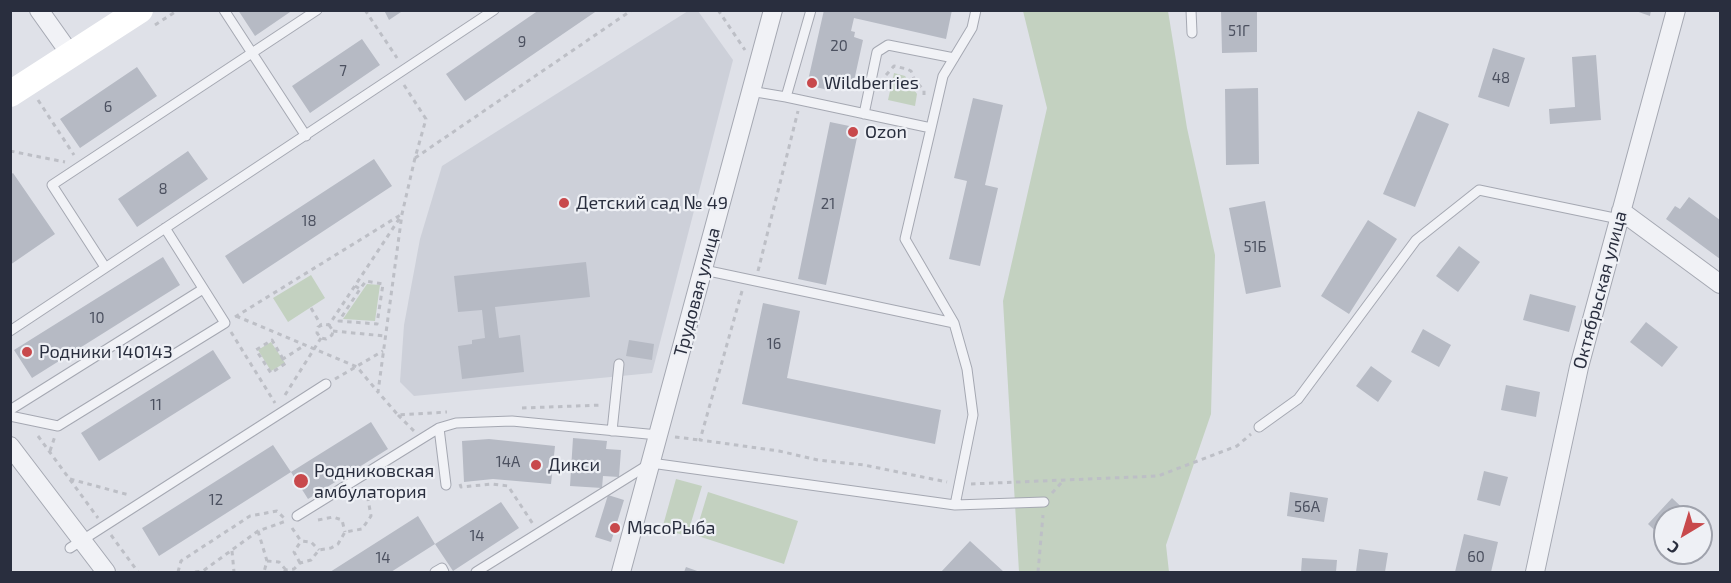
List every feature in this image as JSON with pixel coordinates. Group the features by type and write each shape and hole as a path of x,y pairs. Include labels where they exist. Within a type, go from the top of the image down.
{"main road":[{"path":"10,94 140,10"}],"street":[{"path":"39,10 71,55"},
{"name":"Трудовая улица","path":"621,573 704,270 756,66 773,10"},
{"name":"Октябрьская улица","path":"1534,573 1579,367 1676,10"},
{"path":"1620,215 1720,284"},
{"path":"10,447 75,544 106,573"}],"lane":[{"path":"224,10 306,136"},
{"path":"105,267 52,185 317,10"},
{"path":"10,331 494,10"},
{"path":"786,97 811,10"},
{"path":"955,505 974,415 968,369 954,323 905,239 943,76 972,28 976,10"},
{"path":"1191,10 1192,33"},
{"path":"864,114 877,52 888,45 954,58"},
{"path":"750,91 931,128"},
{"path":"1259,427 1298,399 1416,240 1479,190 1620,215"},
{"path":"10,416 58,426 225,323 165,228"},
{"path":"704,270 954,323"},
{"path":"10,410 203,289"},
{"path":"612,431 619,364"},
{"path":"75,544 279,409 326,384"},
{"path":"297,516 439,428 456,423 512,421 658,435"},
{"path":"439,428 446,485"},
{"path":"476,573 651,463 955,505 1044,502"},
{"path":"435,573 442,568 444,573"}],"path":[{"path":"364,10 426,119 402,214 378,392"},
{"path":"415,158 632,10"},
{"path":"718,10 756,66"},
{"path":"885,82 886,73 894,66 911,71 915,81 924,90 923,101"},
{"path":"38,100 82,165"},
{"path":"756,281 801,100"},
{"path":"10,151 82,165"},
{"path":"329,325 402,214"},
{"path":"321,338 279,409 225,323 402,214"},
{"path":"700,440 745,279"},
{"path":"366,281 383,284 377,324 339,321 360,289 366,281"},
{"path":"355,286 360,289"},
{"path":"215,307 357,367 421,439"},
{"path":"311,308 321,325"},
{"path":"337,313 342,317"},
{"path":"321,325 329,325"},
{"path":"321,325 317,330 321,338"},
{"path":"329,325 333,331"},
{"path":"333,331 385,336"},
{"path":"321,338 329,338 333,331"},
{"path":"272,340 283,359 286,363 271,373 256,350 272,340"},
{"path":"283,359 305,345"},
{"path":"326,384 383,351"},
{"path":"513,408 616,405"},
{"path":"398,415 456,411"},
{"path":"27,420 138,573"},
{"path":"658,435 779,451 818,460 864,465 959,484 1158,476 1237,446 1259,427"},
{"path":"70,479 146,499"},
{"path":"345,532 362,530 371,516 368,499 356,479"},
{"path":"457,480 461,487 492,484 508,486 535,527 523,536 526,541"},
{"path":"1038,573 1044,502 1063,480"},
{"path":"178,573 181,561 250,516 277,512 288,521 301,541"},
{"path":"267,561 279,562 285,571 294,569 300,562 311,560 318,550 331,548 338,544 345,532 342,519 333,516 304,523 297,516"},
{"path":"195,573 203,572 258,531 288,521"},
{"path":"258,531 267,561 264,573"},
{"path":"301,541 311,542 318,550"},
{"path":"300,562 294,552 301,541"},
{"path":"232,551 234,573"}],"shaded area":[{"name":"Детский сад № 49","path":"688,11 698,11 733,60 652,373 414,396 400,382 404,325 420,239 442,166"}],"green space":[{"path":"1023,11 1168,11 1187,128 1215,255 1211,414 1166,545 1169,572 1019,572 1003,301 1047,108"},
{"path":"894,73 905,76 917,94 915,106 888,100"},
{"path":"311,275 325,298 288,322 273,298"},
{"path":"367,284 380,285 375,321 343,319"},
{"path":"271,342 285,363 271,371 258,350"},
{"path":"676,479 702,486 687,536 662,529"},
{"path":"708,492 798,521 784,564 695,535"}],"building":[{"path":"238,10 293,10 255,36"},
{"path":"384,10 404,10 389,20"},
{"path":"539,10 598,10 465,101 446,74"},
{"path":"824,10 952,10 946,39 854,18 851,31 855,32 854,37 863,40 854,81 835,77 832,91 807,85"},
{"path":"1221,10 1257,10 1257,52 1222,53"},
{"path":"1633,10 1651,10 1650,16"},
{"path":"362,39 380,65 310,113 292,86"},
{"path":"1493,48 1525,58 1509,107 1478,97"},
{"path":"1596,55 1601,120 1550,124 1549,109 1575,107 1572,57"},
{"path":"137,67 157,96 80,148 60,119"},
{"path":"1258,88 1259,164 1226,165 1225,89"},
{"path":"973,98 1003,105 985,185 998,188 980,266 949,259 967,181 954,178"},
{"path":"1418,111 1449,124 1415,207 1383,194"},
{"path":"830,122 859,128 826,285 798,279"},
{"path":"188,151 208,179 137,227 118,199"},
{"path":"374,159 392,186 243,284 225,256"},
{"path":"13,173 55,234 10,265 10,175"},
{"path":"1689,197 1720,220 1720,259 1666,219 1675,206 1680,209"},
{"path":"1265,201 1281,287 1246,294 1229,208"},
{"path":"1368,220 1397,239 1349,314 1321,296"},
{"path":"1459,246 1480,262 1458,292 1436,276"},
{"path":"163,257 180,285 32,378 14,350"},
{"path":"586,262 590,297 495,307 499,338 520,335 524,372 462,379 458,346 472,344 472,340 485,338 482,310 458,312 454,276"},
{"path":"1530,294 1576,306 1569,332 1523,320"},
{"path":"763,303 800,311 787,378 941,410 935,444 742,404"},
{"path":"1646,322 1678,347 1662,367 1630,342"},
{"path":"1423,329 1451,345 1439,367 1411,352"},
{"path":"629,340 654,344 652,360 626,356"},
{"path":"213,350 231,378 99,461 81,433"},
{"path":"1371,366 1392,381 1378,402 1356,386"},
{"path":"1506,385 1540,392 1536,417 1501,410"},
{"path":"371,422 388,449 308,499 291,472"},
{"path":"573,438 607,441 606,449 621,450 619,477 603,476 602,488 570,486"},
{"path":"489,439 555,446 551,484 493,479 464,482 462,441"},
{"path":"273,445 291,472 159,556 142,528"},
{"path":"1484,471 1508,477 1500,506 1477,500"},
{"path":"1290,492 1328,498 1324,522 1287,516"},
{"path":"608,495 624,500 611,542 595,537"},
{"path":"1672,498 1679,505 1666,505"},
{"path":"501,502 519,528 453,571 435,544"},
{"path":"418,516 435,544 391,572 330,572"},
{"path":"1653,519 1653,529 1648,524"},
{"path":"1464,534 1498,542 1491,572 1455,572"},
{"path":"970,541 1004,572 941,572"},
{"path":"1359,549 1388,553 1385,572 1356,572"},
{"path":"1302,558 1337,560 1336,572 1301,572"},
{"path":"686,567 700,572 684,572"}],"place":[{"name":"Wildberries","path":"812,83"},
{"name":"Ozon","path":"853,132"},
{"name":"Детский сад № 49","path":"564,203"},
{"name":"Родники 140143","path":"27,352"},
{"name":"Дикси","path":"536,465"},
{"name":"Родниковская амбулатория","path":"301,481"},
{"name":"МясоРыба","path":"615,528"}]}
